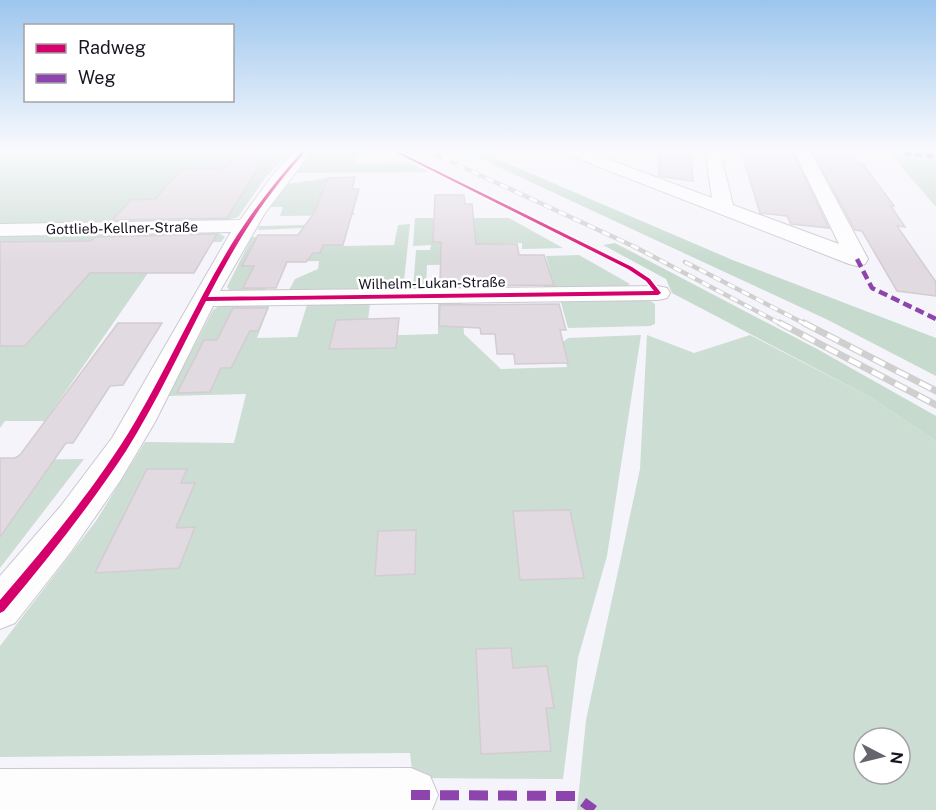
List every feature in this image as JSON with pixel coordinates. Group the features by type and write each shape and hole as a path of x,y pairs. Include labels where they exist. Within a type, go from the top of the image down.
{"street":[{"path":"0,608 69,525 138,424 245,226 272,189"},
{"path":"673,189 857,259 821,189"},
{"path":"720,189 724,208"},
{"name":"Gottlieb-Kellner-Straße","path":"0,230 245,226"},
{"name":"Wilhelm-Lukan-Straße","path":"206,299 658,293"},
{"path":"0,796 411,795"}],"green space":[{"path":"0,189 258,189 238,217 224,221 0,224"},
{"path":"282,189 324,189 314,213 355,213 354,215 280,216 283,207 269,207"},
{"path":"545,189 566,189 735,261 936,338 936,376 828,320"},
{"path":"920,189 936,189 936,207"},
{"path":"415,218 509,218 563,248 522,249 522,243 484,244 485,264 427,265 426,290 413,290 416,250 430,250 431,245 413,246"},
{"path":"348,224 342,246 394,245 398,225 410,224 403,291 288,292 295,279 318,269 319,261 280,262 264,292 232,293 227,287 252,237 298,236 302,228 258,230 259,226"},
{"path":"218,232 225,237 221,242 169,243 45,421 5,421 0,428 0,236"},
{"path":"615,243 819,350 936,416 936,441 872,398 672,293 666,279 603,245"},
{"path":"579,255 630,284 625,287 544,289 542,282 553,281 546,256"},
{"path":"646,298 655,304 655,324 650,326 568,328 560,299"},
{"path":"462,302 464,334 501,369 567,367 562,343 568,338 641,335 607,556 578,658 563,779 413,778 410,753 0,757 0,646 96,521 145,442 234,443 246,394 168,396 213,310 221,305 270,304 257,338 297,337 307,305 370,304 366,336 438,334 438,303"},
{"path":"647,335 694,353 750,335 872,398 936,441 936,810 577,810 586,720 640,469"},
{"path":"84,459 0,568 0,460"}],"building":[{"path":"164,189 245,189 227,218 112,220 131,200 155,199"},
{"path":"324,189 359,189 343,245 323,245 320,253 313,253 306,262 287,262 276,288 243,288 254,266 242,266 258,235 298,235 314,213"},
{"path":"753,189 810,189 829,228 791,224 787,216 760,213"},
{"path":"833,189 881,189 905,227 897,226 936,282 936,296 897,291 862,231 855,230"},
{"path":"435,195 464,195 465,204 472,204 476,244 517,244 519,255 544,255 554,285 440,286 441,242 433,242"},
{"path":"217,234 194,273 90,273 25,346 0,346 0,242 91,241 95,237"},
{"path":"559,304 566,330 560,330 568,363 515,364 514,354 497,354 495,334 481,334 480,328 439,326 440,305"},
{"path":"233,308 268,308 258,331 250,331 231,368 221,368 210,392 177,393 204,340 217,340"},
{"path":"399,318 396,348 329,349 336,320"},
{"path":"118,323 162,323 123,385 110,386 73,443 66,443 0,537 0,458 15,458 20,455"},
{"path":"147,469 187,469 181,483 195,483 176,528 195,527 179,568 95,573"},
{"path":"570,510 584,578 520,580 513,511"},
{"path":"416,530 415,574 375,576 378,531"},
{"path":"511,648 513,668 547,666 554,708 546,708 551,751 481,754 476,649"}],"railway":[{"path":"510,189 635,247 783,325"},
{"path":"685,262 807,325"},
{"path":"780,323 936,405"},
{"path":"804,323 936,391"}],"marked path":[{"path":"857,259 872,288 936,319"},
{"path":"411,795 575,796 594,810"}],"cycle path":[{"path":"0,608 56,541 124,447 158,388 214,280 272,189"},
{"path":"471,189 630,268 648,280 658,293"},
{"path":"206,299 658,293"}]}
